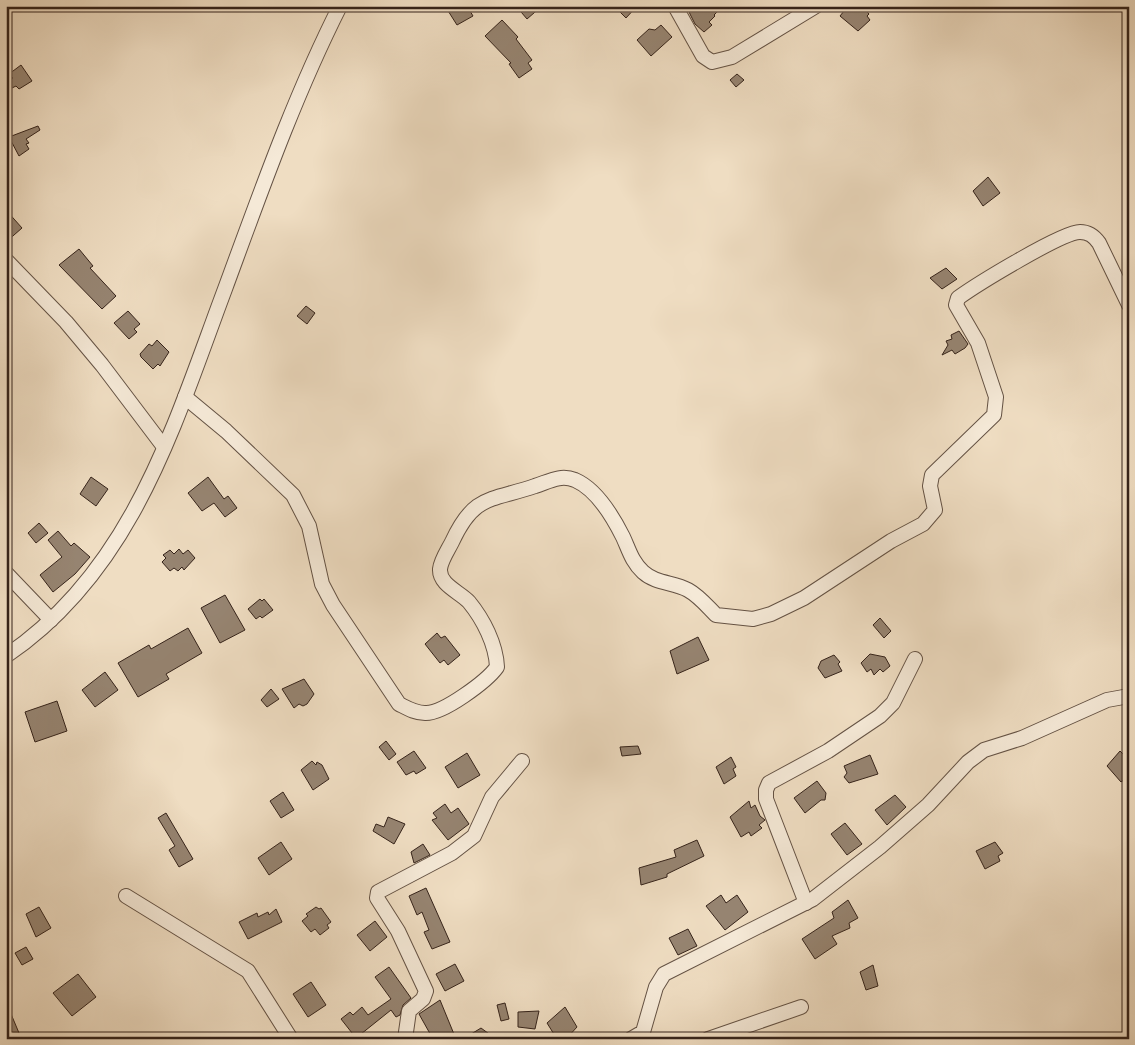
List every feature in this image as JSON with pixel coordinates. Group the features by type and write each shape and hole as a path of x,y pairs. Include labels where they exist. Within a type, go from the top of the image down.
{"street":[{"path":"6,656 51,620 88,580 117,541 138,506 184,397 269,170 318,51 340,6"},
{"path":"675,6 703,56 712,62 732,57 816,6"},
{"path":"184,397 226,431 293,495 310,526 322,584 333,605 399,704 411,710 425,713 441,710 487,678 497,667 494,647 476,612 461,595 446,583 441,576 440,568 459,526 472,509 488,498 562,477 575,480 603,505 623,536 631,558 644,573 663,584 687,589 716,615 733,619 753,619 771,614 804,598 891,541 922,524 935,510 930,486 932,475 994,415 996,397 994,384 972,331 956,305 958,298 1043,248 1078,232 1094,236 1099,243 1129,305"},
{"path":"6,260 66,322 102,365 164,447"},
{"path":"6,573 51,620"},
{"path":"806,903 766,799 766,790 769,783 781,774 828,750 880,716 893,703 915,659"},
{"path":"636,1038 643,1032 656,987 664,974 806,903 841,879 928,805 968,762 984,750 1022,738 1108,700 1129,696"},
{"path":"405,1039 409,1011 423,999 426,990 398,931 377,898 378,892 452,853 474,836 492,797 522,761"},
{"path":"126,896 248,971 291,1039"},
{"path":"708,1039 801,1007"}],"building":[{"path":"445,6 467,6 473,16 457,25"},
{"path":"516,6 542,6 527,19"},
{"path":"614,6 637,6 626,18"},
{"path":"693,6 723,6 709,22 712,25 704,32 695,24 690,14 689,11"},
{"path":"848,6 853,6 858,12 862,6 869,14 867,16 870,20 858,31 840,16"},
{"path":"502,20 518,37 516,39 532,60 528,63 532,69 519,78 509,64 511,63 485,36"},
{"path":"661,25 672,37 651,56 637,40 649,29 655,30"},
{"path":"21,65 32,81 19,89 16,86 6,91 6,84 13,78 9,74"},
{"path":"737,74 744,80 736,87 730,80"},
{"path":"38,126 40,130 26,139 29,143 26,144 29,149 19,156 9,137"},
{"path":"988,177 1000,193 983,206 973,191"},
{"path":"6,210 22,228 6,242"},
{"path":"79,249 93,266 90,268 116,296 102,309 59,265"},
{"path":"946,268 957,279 942,289 930,278"},
{"path":"306,306 315,313 307,324 297,316"},
{"path":"128,311 140,324 134,329 137,332 129,339 114,323"},
{"path":"959,331 968,344 955,354 952,350 942,355 948,345 946,341 952,339 951,335"},
{"path":"157,340 169,352 160,366 158,364 153,369 140,354 149,344 152,346"},
{"path":"91,477 108,489 96,506 80,494"},
{"path":"208,477 224,499 228,496 237,508 225,517 214,503 202,511 188,493"},
{"path":"39,523 48,533 36,543 28,533"},
{"path":"58,531 71,546 74,543 90,557 75,574 53,592 40,575 62,557 48,540"},
{"path":"179,549 183,554 188,550 195,558 184,570 182,567 178,571 174,568 170,571 162,562 166,558 163,555 170,550 174,554"},
{"path":"225,595 245,630 220,643 201,608"},
{"path":"260,599 262,601 264,599 273,610 262,618 260,616 256,619 248,609"},
{"path":"880,618 891,631 884,638 873,625"},
{"path":"188,628 202,653 166,674 169,679 138,697 118,663 149,645 151,649"},
{"path":"437,633 441,638 445,636 460,655 448,665 444,660 440,663 425,644"},
{"path":"698,637 709,660 677,674 670,651"},
{"path":"870,654 885,657 890,666 883,672 880,669 874,675 871,669 867,672 861,663"},
{"path":"834,655 840,662 838,664 842,671 825,678 818,668 821,661"},
{"path":"105,672 118,690 95,707 82,690"},
{"path":"304,679 314,694 307,704 303,706 299,704 294,708 282,689"},
{"path":"271,689 279,699 267,707 261,700"},
{"path":"57,701 67,731 35,742 25,712"},
{"path":"386,741 396,754 389,760 379,747"},
{"path":"638,746 641,754 622,756 620,747"},
{"path":"414,751 426,768 416,774 414,771 406,775 397,762"},
{"path":"1120,751 1129,760 1129,776 1121,782 1107,766"},
{"path":"467,753 480,775 458,788 445,767"},
{"path":"870,755 878,774 849,783 844,777 847,773 844,766"},
{"path":"731,757 736,767 733,769 736,776 724,784 716,767"},
{"path":"312,761 316,765 317,762 322,765 329,779 313,790 301,770"},
{"path":"817,781 826,793 825,800 821,800 805,813 794,798"},
{"path":"283,792 294,810 281,818 270,801"},
{"path":"895,795 906,807 887,825 875,810"},
{"path":"749,801 751,808 755,805 760,816 765,820 759,825 762,828 751,836 749,832 741,837 730,817"},
{"path":"445,804 451,813 458,808 469,824 448,840 432,820 437,818 433,813"},
{"path":"166,813 193,859 179,867 169,850 175,846 158,818"},
{"path":"388,817 405,824 394,844 373,831 376,824 384,827"},
{"path":"845,823 862,844 847,855 831,834"},
{"path":"697,840 704,856 667,874 667,877 641,885 639,868 676,857 674,850"},
{"path":"281,842 292,859 269,875 258,858"},
{"path":"995,842 1003,853 998,856 1000,861 985,869 976,851"},
{"path":"423,844 430,855 414,863 411,852"},
{"path":"426,888 450,942 432,949 424,932 429,930 422,912 417,915 409,896"},
{"path":"721,895 726,903 737,895 748,912 725,930 706,906"},
{"path":"848,900 858,918 849,923 850,928 832,936 837,944 815,959 802,939 834,918 832,912"},
{"path":"39,907 51,928 36,937 26,914"},
{"path":"316,907 321,908 331,922 327,925 329,928 320,935 315,929 311,932 302,921 308,916 306,914"},
{"path":"276,909 282,922 248,939 239,922 257,913 258,917 268,912 269,915"},
{"path":"375,921 387,937 370,951 357,935"},
{"path":"688,929 697,946 678,955 669,938"},
{"path":"26,947 33,959 22,965 15,953"},
{"path":"455,964 464,981 445,991 436,974"},
{"path":"873,965 878,986 866,990 860,972"},
{"path":"389,967 411,998 403,1005 400,1015 396,1017 391,1010 356,1038 341,1019 350,1012 353,1015 362,1007 368,1015 391,999 375,977"},
{"path":"78,974 96,997 72,1016 53,993"},
{"path":"311,982 326,1005 308,1017 293,994"},
{"path":"440,1000 456,1039 433,1039 419,1014"},
{"path":"6,1002 19,1033 6,1038"},
{"path":"505,1003 509,1019 501,1021 497,1005"},
{"path":"565,1007 577,1027 566,1039 557,1039 547,1023"},
{"path":"539,1011 535,1029 518,1027 518,1012"},
{"path":"481,1028 496,1039 463,1039"}]}
